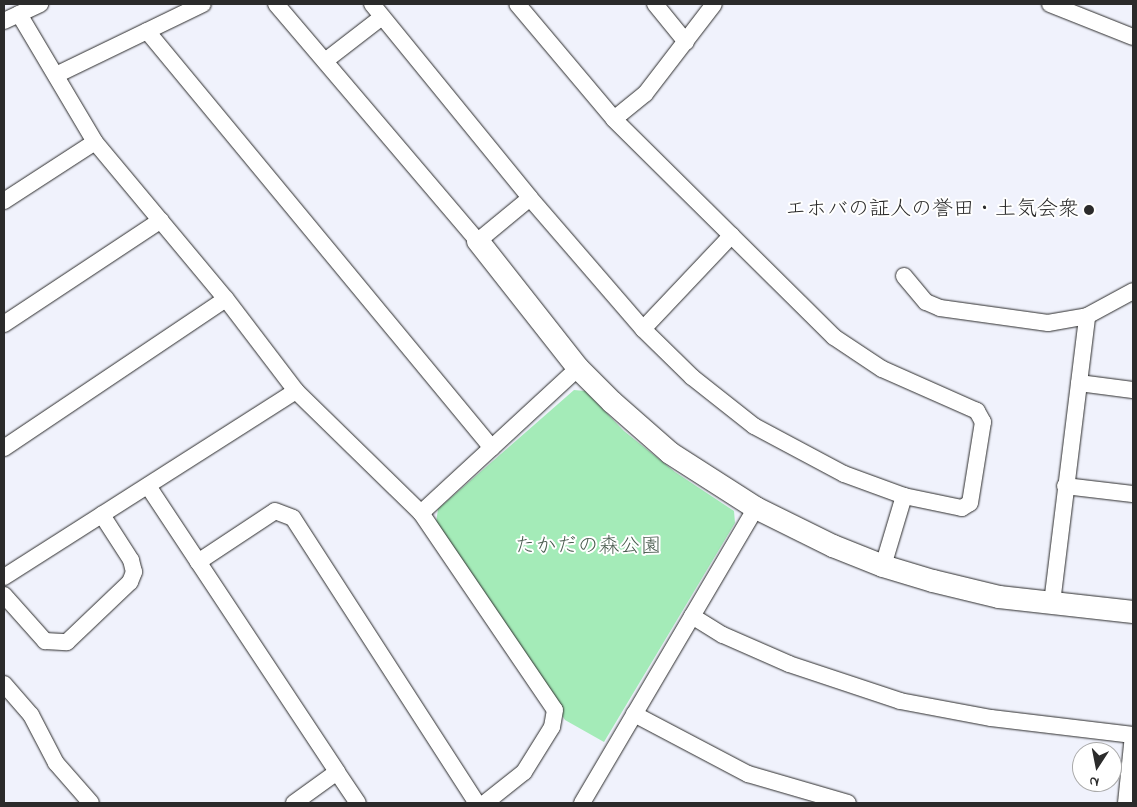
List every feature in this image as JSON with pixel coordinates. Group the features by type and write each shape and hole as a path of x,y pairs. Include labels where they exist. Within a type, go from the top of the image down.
{"street":[{"path":"4,21 40,4"},
{"path":"56,75 203,4"},
{"path":"276,4 478,241 578,368 670,453 756,508 883,566 1000,597 1133,612"},
{"path":"325,61 377,10 530,198 643,329 692,377 754,426 844,474 904,496 962,508 970,504 983,422 977,411 882,369 834,337 614,119 517,4"},
{"path":"655,4 686,42"},
{"path":"614,119 645,94 714,4"},
{"path":"1050,4 1133,37"},
{"path":"19,14 96,142 226,299 296,391 421,512 555,710 552,727 524,772 486,803"},
{"path":"147,31 492,448"},
{"path":"4,201 96,142"},
{"path":"478,241 530,198"},
{"path":"4,324 161,220"},
{"path":"643,329 732,235"},
{"path":"904,276 926,302 940,308 1048,323 1087,316 1133,290"},
{"path":"4,448 226,299"},
{"path":"1052,603 1064,486 1080,383 1087,316"},
{"path":"421,512 578,368"},
{"path":"1080,383 1133,390"},
{"path":"4,577 296,391"},
{"path":"148,486 358,803"},
{"path":"1064,486 1133,494"},
{"path":"883,566 904,496"},
{"path":"582,803 756,508"},
{"path":"198,562 274,512 293,518 477,803"},
{"path":"4,595 44,641 67,642 130,582 134,572 131,560 102,515"},
{"path":"692,616 723,635 789,664 900,701 991,718 1133,735 1126,803"},
{"path":"4,684 31,716 56,763 91,803"},
{"path":"634,714 748,774 848,803"},
{"path":"294,803 337,772"}],"green space":[{"name":"たかだの森公園","path":"574,390 585,391 624,431 675,472 734,511 735,523 604,742 565,720 436,523 438,509"}],"place":[{"name":"エホバの証人の誉田・土気会衆","path":"1089,210"}]}
